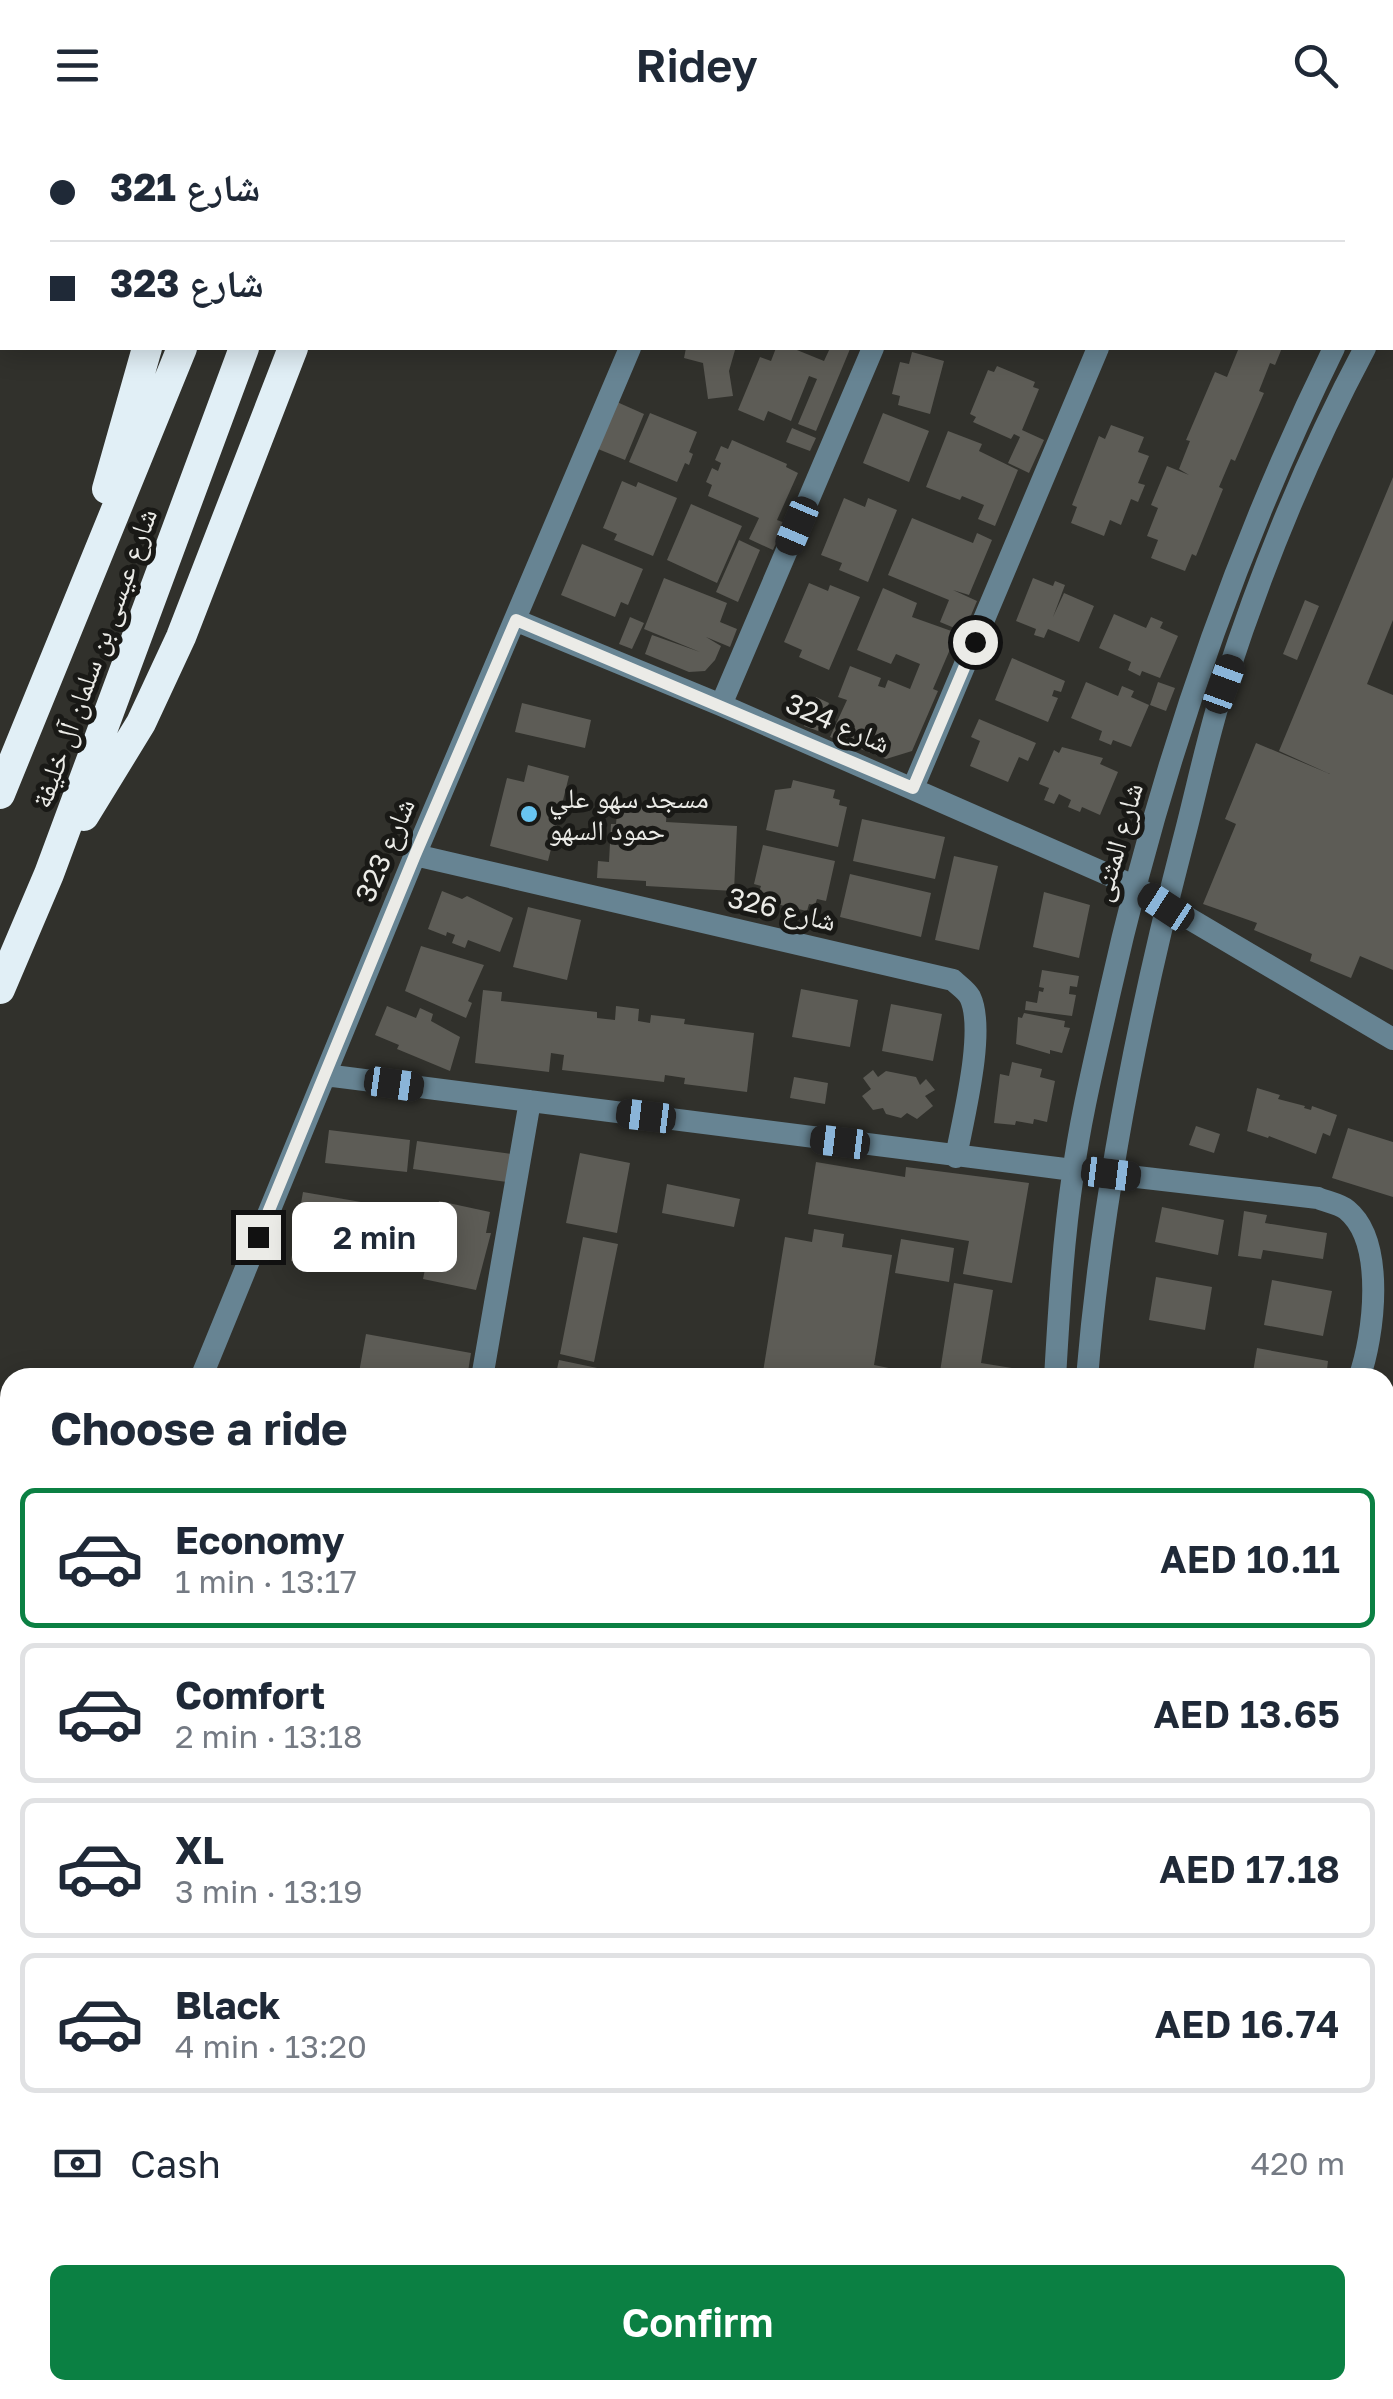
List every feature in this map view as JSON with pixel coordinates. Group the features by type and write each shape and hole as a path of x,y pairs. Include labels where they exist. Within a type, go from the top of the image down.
{"highway":[{"path":"75,613 146,350"},
{"name":"شارع عيسى بن سلمان آل خليفة","path":"0,794 181,350"},
{"name":"شارع عيسى بن سلمان آل خليفة","path":"0,988 49,874 243,350"},
{"path":"49,874 141,723 173,654 292,350"}],"street":[{"name":"شارع 323","path":"205,1368 415,855 629,350"},
{"path":"721,705 872,350"},
{"path":"913,788 1097,350"},
{"name":"شارع المثنى","path":"1056,1368 1073,1170 1134,886 1184,714 1249,535 1284,448 1333,350"},
{"path":"1088,1368 1111,1174 1130,1060 1224,684 1274,549 1339,396 1365,350"},
{"name":"شارع 324","path":"516,620 1134,886 1393,1039"},
{"name":"شارع 326","path":"415,855 953,980 968,993 975,1010 977,1033 956,1157"},
{"path":"325,1075 1073,1170"},
{"path":"484,1368 530,1101"},
{"path":"1111,1174 1318,1198 1347,1209 1364,1233 1374,1283 1369,1351 1363,1368"}],"building":[{"path":"686,350 735,350 729,371 733,396 708,399 703,363 684,358"},
{"path":"775,350 797,350 824,361 829,350 850,350 816,431 798,424 817,379 809,376 791,421 768,411 764,421 738,410 760,357 771,361"},
{"path":"1238,350 1281,350 1275,365 1270,363 1259,391 1264,393 1235,461 1231,459 1219,487 1223,489 1196,556 1192,554 1185,571 1151,558 1158,540 1147,536 1158,508 1151,505 1167,466 1189,475 1179,469 1190,441 1186,440 1215,372 1227,377"},
{"path":"912,352 944,361 930,414 898,405 900,396 892,394 900,362 909,364"},
{"path":"997,366 1035,382 1033,387 1039,389 1022,430 1044,440 1029,473 1008,463 1020,437 1014,434 1011,439 973,422 976,417 970,414 988,370 994,372"},
{"path":"617,402 644,414 625,460 598,449"},
{"path":"650,413 697,432 689,452 693,454 689,465 685,463 677,482 629,462"},
{"path":"883,413 929,431 909,482 863,463"},
{"path":"1111,425 1144,437 1138,452 1149,456 1138,483 1145,485 1138,502 1131,499 1121,525 1110,520 1104,536 1071,523 1077,507 1072,505 1099,436 1105,439"},
{"path":"792,428 816,438 810,451 786,442"},
{"path":"948,431 982,444 979,451 1018,470 995,526 978,519 984,505 926,487"},
{"path":"732,440 787,464 798,473 777,520 785,523 773,550 749,539 759,518 708,496 712,485 706,482 712,468 718,471 721,463 715,460 721,446 728,449"},
{"path":"1393,477 1393,620 1367,684 1393,695 1393,970 1360,956 1351,978 1310,961 1312,954 1254,930 1257,923 1203,904 1236,824 1225,819 1256,743 1330,774 1279,751"},
{"path":"622,481 636,487 638,482 677,498 653,556 614,540 617,534 603,528"},
{"path":"844,498 865,507 868,498 897,510 868,582 839,570 842,563 821,555"},
{"path":"691,504 742,526 717,583 667,560"},
{"path":"912,518 973,543 977,533 992,540 969,595 953,590 977,601 964,632 940,622 949,600 888,575"},
{"path":"739,540 760,550 738,602 716,592"},
{"path":"582,544 643,569 628,605 621,602 615,617 561,595"},
{"path":"664,578 727,603 720,622 737,629 730,647 706,637 721,646 705,671 689,672 645,654 652,635 700,652 644,629"},
{"path":"1033,578 1053,586 1055,581 1065,585 1053,617 1064,593 1094,606 1079,642 1048,629 1044,638 1034,635 1036,629 1016,621"},
{"path":"809,583 828,591 830,585 860,597 829,670 799,657 802,650 784,642"},
{"path":"883,588 917,603 912,617 957,633 912,751 886,759 830,737 847,700 838,697 850,666 881,678 878,686 885,688 888,680 910,689 920,664 896,654 891,664 857,650"},
{"path":"1305,600 1319,606 1297,660 1283,654"},
{"path":"1114,614 1146,628 1151,617 1163,622 1160,628 1178,636 1160,678 1142,671 1140,676 1128,670 1131,662 1099,648"},
{"path":"630,617 644,623 632,649 619,644"},
{"path":"1012,658 1065,681 1061,692 1054,690 1052,696 1058,698 1048,722 995,700"},
{"path":"1086,682 1118,696 1122,686 1134,691 1131,697 1149,705 1131,747 1099,740 1102,731 1071,718"},
{"path":"1158,682 1175,688 1166,711 1150,705"},
{"path":"816,697 829,703 818,731 804,726"},
{"path":"522,703 591,720 585,748 515,732"},
{"path":"979,719 1036,743 1028,761 1019,757 1008,782 970,766 980,741 971,737"},
{"path":"1062,747 1103,758 1100,764 1118,772 1100,815 1082,807 1080,812 1068,807 1071,800 1059,794 1054,804 1044,800 1049,788 1039,784 1054,750 1059,753"},
{"name":"مسجد سهو علي حمود السهو","path":"528,765 569,776 548,861 490,846 507,778 524,782"},
{"path":"793,780 835,790 833,798 847,807 838,847 766,830 775,790 791,788"},
{"path":"618,803 667,809 666,822 737,826 734,891 646,886 646,881 597,878 598,861 609,862 611,824 616,824"},
{"path":"862,819 945,837 935,879 853,861"},
{"path":"763,845 835,861 826,901 817,899 807,911 763,901 765,893 759,892 761,886 754,884"},
{"path":"954,856 998,866 979,950 935,940"},
{"path":"850,874 931,893 921,937 840,917"},
{"path":"442,891 462,899 467,896 513,918 500,952 468,940 465,948 452,943 455,935 428,929"},
{"path":"1044,892 1090,905 1079,958 1033,947"},
{"path":"528,907 581,920 567,980 513,967"},
{"path":"421,946 484,965 468,1001 472,1003 466,1018 405,991"},
{"path":"1042,970 1079,976 1077,987 1070,986 1069,994 1076,995 1072,1016 1025,1010 1026,1001 1037,1003 1039,991 1043,992 1044,988 1039,987"},
{"path":"801,989 858,1000 850,1047 792,1037"},
{"path":"483,990 502,992 501,1001 597,1012 597,1018 615,1020 616,1006 639,1009 638,1021 650,1023 651,1015 685,1019 684,1024 754,1033 747,1092 684,1084 685,1078 665,1075 664,1082 562,1070 564,1055 551,1053 549,1072 475,1063"},
{"path":"891,1004 942,1014 933,1061 882,1051"},
{"path":"387,1006 416,1018 420,1008 433,1014 431,1021 460,1037 450,1071 397,1049 399,1045 375,1035"},
{"path":"1024,1013 1065,1021 1064,1027 1070,1028 1062,1053 1050,1050 1050,1054 1016,1044 1018,1017 1022,1018"},
{"path":"1012,1062 1042,1069 1040,1077 1055,1081 1047,1122 1034,1119 1033,1124 994,1123 1000,1074 1009,1076"},
{"path":"873,1070 878,1077 886,1071 916,1077 920,1085 926,1079 935,1090 925,1096 933,1106 917,1119 907,1113 901,1118 886,1114 883,1108 873,1110 862,1096 871,1089 863,1078"},
{"path":"794,1077 828,1083 825,1104 790,1098"},
{"path":"1257,1088 1304,1108 1311,1110 1312,1106 1337,1115 1330,1136 1323,1133 1316,1154 1247,1131"},
{"path":"1196,1126 1220,1134 1214,1153 1189,1145"},
{"path":"1348,1128 1393,1142 1393,1197 1332,1178"},
{"path":"329,1130 410,1140 407,1172 325,1163"},
{"path":"417,1141 511,1154 507,1182 413,1169"},
{"path":"580,1153 630,1163 617,1233 566,1223"},
{"path":"816,1162 905,1177 906,1167 1029,1183 1012,1283 963,1274 969,1241 808,1214"},
{"path":"667,1184 740,1199 734,1227 662,1213"},
{"path":"303,1192 361,1202 357,1224 348,1223 345,1241 354,1242 349,1270 291,1261"},
{"path":"439,1201 490,1212 486,1233 491,1233 476,1290 423,1279"},
{"path":"1162,1207 1224,1220 1218,1255 1155,1242"},
{"path":"1244,1211 1267,1215 1265,1223 1327,1233 1323,1259 1263,1250 1261,1259 1238,1256"},
{"path":"814,1229 844,1234 842,1247 892,1255 874,1365 889,1368 764,1368 785,1237 812,1242"},
{"path":"583,1237 618,1244 594,1362 560,1354"},
{"path":"901,1239 954,1248 949,1282 895,1273"},
{"path":"1156,1277 1212,1287 1205,1330 1149,1320"},
{"path":"1272,1280 1332,1291 1323,1336 1264,1325"},
{"path":"954,1283 993,1290 981,1363 1012,1368 941,1368"},
{"path":"366,1334 471,1353 469,1368 360,1368"},
{"path":"1257,1348 1328,1361 1327,1368 1254,1368"},
{"path":"559,1360 597,1368 557,1368"}],"place":[{"name":"مسجد سهو علي حمود السهو","path":"529,814"}],"route":[{"path":"258,1237 516,620 913,788 975,642"}]}
